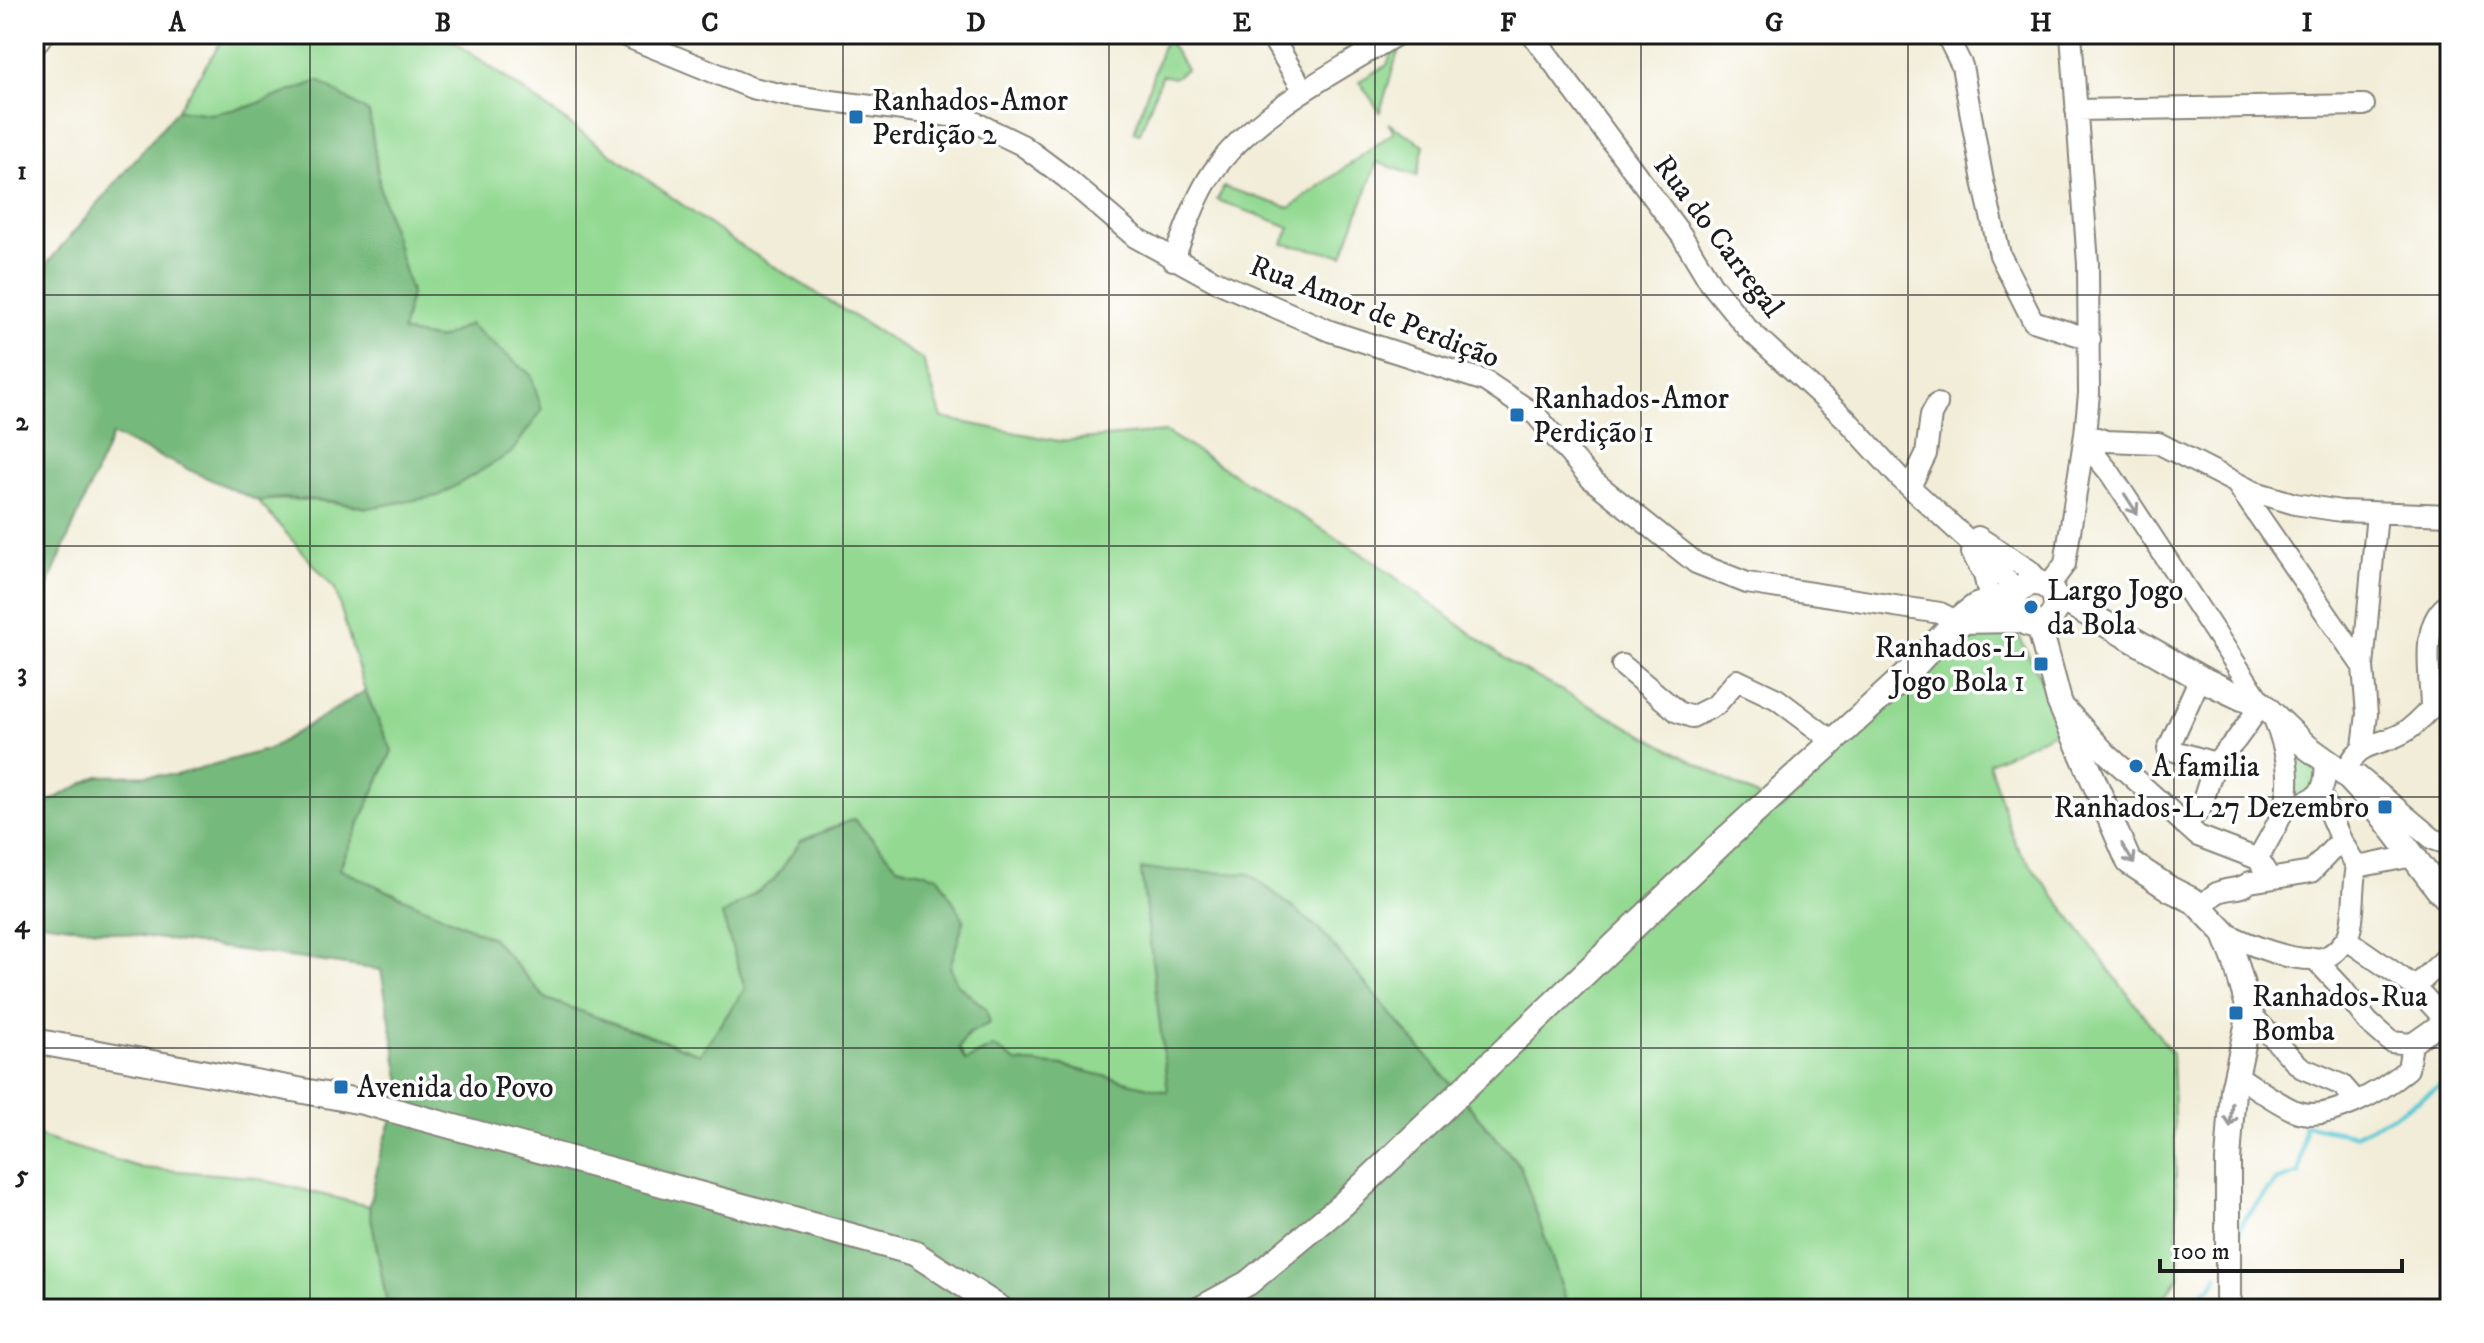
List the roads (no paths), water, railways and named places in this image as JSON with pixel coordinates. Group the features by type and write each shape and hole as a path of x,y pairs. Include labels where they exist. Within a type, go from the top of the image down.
{"street":[{"path":"34,47 43,34"},
{"name":"Rua Amor de Perdição","path":"620,34 762,91 966,118 1022,145 1135,237 1173,260 1330,331 1485,381 1536,415 1591,479 1696,563 1747,583 1940,613 1956,621"},
{"path":"1270,34 1304,91"},
{"path":"1173,260 1216,167 1242,138 1304,91 1398,34"},
{"name":"Rua do Carregal","path":"1532,34 1604,135 1682,236 1711,284 1738,317 1948,521"},
{"path":"1946,34 1962,66 2000,255 2030,318 2037,323 2090,339"},
{"path":"2049,591 2065,564 2084,438 2090,339 2088,264 2071,34"},
{"path":"2076,110 2364,105"},
{"path":"1910,487 1926,454 1931,415 1937,404"},
{"path":"2084,438 2158,443 2252,491 2295,504 2377,513 2450,515"},
{"path":"2084,438 2268,709 2286,747 2288,773 2284,807 2258,859"},
{"path":"2235,483 2363,667"},
{"path":"2363,747 2367,714 2363,667 2377,513"},
{"path":"1948,521 1977,559 1990,600"},
{"path":"1948,521 2029,570 2049,591 2054,614 2030,622 1956,621"},
{"path":"1948,521 2017,592"},
{"path":"1200,1309 1248,1283 1342,1205 1729,836 1910,671 1956,621 1976,606 2017,592 2031,583 2200,678 2268,709 2307,747 2346,775 2379,811 2450,901"},
{"path":"2017,592 2014,606 2030,622 2059,701 2129,862 2194,901 2224,932 2245,943 2300,959 2323,958 2336,951 2352,931 2353,885 2357,867 2341,840 2320,792"},
{"path":"2346,775 2351,758 2363,747 2404,732 2441,708 2428,669 2432,631 2439,612 2450,603"},
{"path":"1622,665 1678,712 1692,717 1716,705 1737,680 1777,699 1834,742"},
{"path":"2200,678 2168,749 2215,763"},
{"path":"2059,701 2107,754 2198,836 2258,859 2269,877"},
{"path":"2184,824 2200,810 2215,763 2268,709"},
{"path":"2284,807 2301,804 2320,792 2327,780 2325,760"},
{"path":"2346,775 2358,776 2433,839 2450,845"},
{"path":"2201,908 2214,894 2228,889 2242,888 2250,882 2269,877 2311,872 2341,840"},
{"path":"2357,867 2413,856"},
{"path":"2224,932 2250,1013 2294,1061 2342,1085 2356,1101"},
{"path":"2314,958 2368,1022 2391,1042 2412,1044 2448,1023 2415,987 2346,939"},
{"path":"2415,987 2450,954"},
{"path":"2231,1309 2228,1297 2228,1160 2236,1075 2250,1013"},
{"path":"34,1041 363,1102 914,1253 1001,1309"},
{"path":"2236,1075 2296,1111 2317,1116 2378,1091 2408,1069 2412,1044"}],"waterway":[{"path":"2237,1235 2244,1220 2276,1181 2299,1173 2305,1125 2355,1135 2398,1113 2450,1080"},
{"path":"2180,1309 2212,1286 2217,1276"}],"place":[{"name":"Ranhados-Amor Perdição 2","path":"856,117"},
{"name":"Ranhados-Amor Perdição 1","path":"1517,415"},
{"name":"Largo Jogo da Bola","path":"2031,607"},
{"name":"Ranhados-L Jogo Bola 1","path":"2041,664"},
{"name":"A familia","path":"2136,766"},
{"name":"Ranhados-L 27 Dezembro","path":"2385,807"},
{"name":"Ranhados-Rua Bomba","path":"2236,1013"},
{"name":"Avenida do Povo","path":"341,1087"}]}
